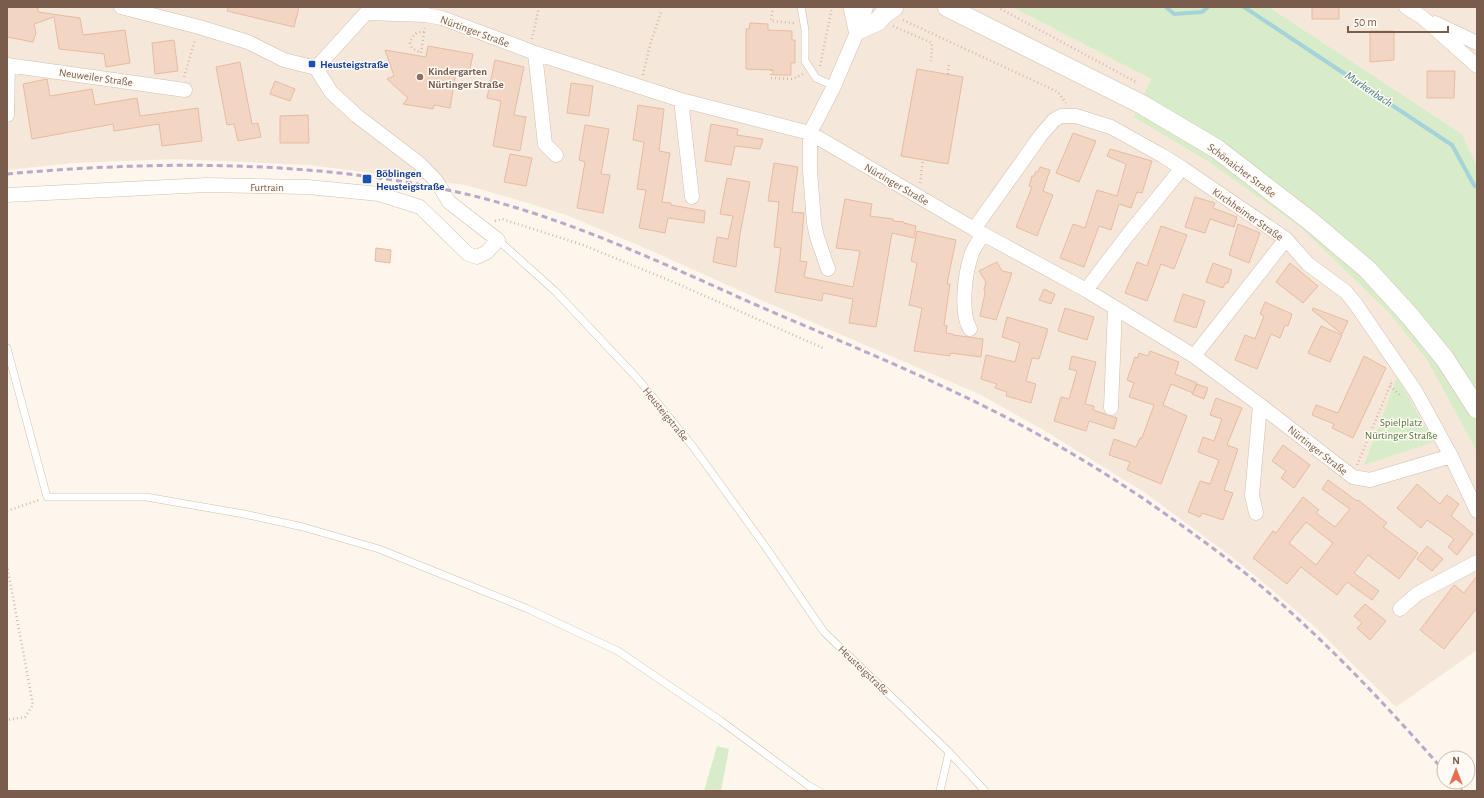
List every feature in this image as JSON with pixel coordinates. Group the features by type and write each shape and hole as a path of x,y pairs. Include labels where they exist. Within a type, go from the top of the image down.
{"main road":[{"path":"853,7 858,30 878,21 885,13 894,11"},
{"name":"Schönaicher Straße","path":"947,7 1141,104 1217,149 1309,220 1367,269 1410,316 1445,359 1477,409"}],"street":[{"path":"121,7 199,27 248,42 284,60 316,68 366,10"},
{"path":"828,268 817,237 814,223 810,170 810,133 834,86 858,30 866,7"},
{"path":"1406,7 1422,17 1477,42"},
{"name":"Nürtinger Straße","path":"366,10 426,15 442,18 532,52 681,100 810,133 979,232 1086,290 1194,356 1353,477 1370,480 1451,456"},
{"path":"1422,17 1477,66"},
{"path":"532,52 546,144 556,155"},
{"name":"Neuweiler Straße","path":"7,115 7,65 185,90"},
{"name":"Heusteigstraße","path":"316,68 330,92 357,116 420,164 437,182 449,202 498,240"},
{"path":"681,100 692,197"},
{"name":"Kirchheimer Straße","path":"979,232 1041,135 1054,120 1061,116 1076,116 1111,127 1163,156 1286,239 1308,264 1351,297 1416,392 1451,456 1477,511"},
{"path":"1086,290 1182,168"},
{"name":"Furtrain","path":"7,195 207,186 308,187 379,194 420,207 468,254 477,257 487,252 498,240"},
{"path":"970,329 967,323 965,308 966,276 971,254 979,232"},
{"path":"1194,356 1286,239"},
{"path":"1111,408 1115,308"},
{"path":"1256,513 1252,495 1260,405"},
{"path":"1400,609 1417,594 1477,562"}],"lane":[{"path":"801,7 804,24 805,61 816,78 834,86"},
{"name":"Heusteigstraße","path":"498,240 555,291 638,379 694,448 765,546 824,632 949,752 985,791"},
{"path":"7,348 47,497 146,497 244,514 303,527 379,549 528,609 618,651 721,721 809,786 819,791"},
{"path":"940,791 949,752"}],"path":[{"path":"532,52 539,7"},
{"path":"772,7 771,21 804,24"},
{"path":"816,78 822,60 832,7"},
{"path":"931,61 932,43 889,24 894,11 1058,92 1076,116"},
{"path":"641,87 650,45 661,12"},
{"path":"424,32 414,35 410,43 414,50 421,53 424,32 426,15"},
{"path":"185,90 184,75 199,27"},
{"path":"948,74 949,63"},
{"path":"771,70 771,78 793,79 803,75 810,69"},
{"path":"918,196 923,159"},
{"path":"479,225 502,219 583,245 671,281 823,348"},
{"path":"1353,477 1398,367"},
{"path":"7,511 47,497"},
{"path":"7,565 33,705 25,717 7,720"}],"shaded area":[{"path":"7,7 1012,7 1151,79 1133,117 1209,162 1300,227 1389,313 1427,360 1477,452 1477,650 1396,707 1316,628 1232,557 1144,492 1045,431 981,395 566,215 465,185 309,165 176,159 74,163 7,170"},
{"path":"1269,7 1477,7 1477,166 1462,134"}],"green space":[{"path":"1012,7 1269,7 1462,134 1477,166 1477,452 1427,360 1389,313 1300,227 1209,162 1133,117 1151,79"},
{"name":"Spielplatz Nürtinger Straße","path":"1397,377 1434,442 1364,465"},
{"path":"717,746 729,749 721,791 704,791"}],"building":[{"path":"7,7 33,7 38,8 38,12 80,18 83,35 125,30 130,63 106,67 104,54 59,49 54,17 34,24 36,33 33,42 7,37"},
{"path":"228,7 299,7 294,27 227,11"},
{"path":"1312,7 1339,7 1339,19 1312,19"},
{"path":"750,23 768,24 768,30 792,31 792,40 795,40 795,63 791,63 791,75 773,75 773,70 746,69 746,29 749,29"},
{"path":"1370,31 1394,31 1394,60 1370,62"},
{"path":"174,40 178,71 155,74 152,43"},
{"name":"Kindergarten Nürtinger Straße","path":"428,46 473,54 469,74 456,72 450,108 434,105 433,109 403,104 408,98 387,79 394,76 385,50 426,57"},
{"path":"495,60 524,67 514,115 526,117 520,151 493,146 501,101 487,98"},
{"path":"240,62 252,124 258,123 261,137 238,141 234,124 227,125 216,67"},
{"path":"917,69 963,77 948,164 901,156"},
{"path":"1427,71 1455,71 1454,98 1427,98"},
{"path":"47,79 50,96 92,89 95,105 137,98 140,116 198,108 202,141 162,146 159,124 114,131 113,124 32,139 23,84"},
{"path":"275,81 295,89 290,101 270,94"},
{"path":"571,83 593,86 589,116 567,113"},
{"path":"638,105 664,109 659,151 670,153 662,202 705,211 704,223 668,218 665,233 639,228 646,190 637,189 644,142 633,140"},
{"path":"308,115 309,143 280,143 280,116"},
{"path":"711,124 738,129 737,135 763,139 760,149 735,146 731,165 705,161"},
{"path":"585,125 609,129 601,174 610,175 603,213 577,208 585,162 579,160"},
{"path":"1073,133 1096,141 1079,182 1056,173"},
{"path":"1110,149 1152,161 1142,193 1137,192 1131,208 1119,204 1111,230 1099,226 1084,267 1060,258 1073,224 1085,228 1097,190 1117,196 1126,164 1107,156"},
{"path":"510,154 532,158 526,186 504,182"},
{"path":"774,163 798,167 792,212 804,213 800,261 807,262 804,277 853,287 860,251 836,248 845,199 872,204 870,216 893,219 893,221 904,222 916,226 914,238 892,233 876,327 849,323 853,299 823,293 822,301 775,292 781,248 774,247 779,202 768,201"},
{"path":"1040,167 1050,170 1043,191 1053,195 1037,236 1016,227 1032,187 1029,186 1032,176 1034,176 1036,171 1038,172"},
{"path":"727,178 750,182 740,234 736,267 713,262 717,237 728,239 733,216 720,214"},
{"path":"1195,197 1215,203 1213,208 1237,217 1234,227 1210,219 1205,233 1185,227"},
{"path":"1238,224 1260,233 1249,263 1229,255"},
{"path":"1161,226 1187,235 1174,269 1161,264 1147,301 1125,293 1137,262 1147,266"},
{"path":"917,231 956,240 947,284 950,284 944,325 947,326 946,333 983,339 981,357 950,353 950,356 914,351 922,308 909,305 917,263 911,261"},
{"path":"376,248 391,250 390,263 375,261"},
{"path":"997,262 1002,271 1012,273 996,320 980,316 986,282 979,271"},
{"path":"1213,263 1232,270 1228,283 1225,283 1223,288 1206,282"},
{"path":"1290,263 1318,286 1303,303 1276,282"},
{"path":"1044,289 1055,294 1051,304 1039,300"},
{"path":"1183,294 1205,301 1196,328 1174,321"},
{"path":"1265,302 1292,314 1288,326 1285,325 1280,338 1271,334 1257,369 1235,360 1245,335 1255,339 1264,316 1260,314"},
{"path":"1065,308 1094,317 1087,340 1058,331"},
{"path":"1313,308 1348,321 1342,334 1312,310"},
{"path":"1007,317 1048,329 1039,359 1032,358 1026,381 1036,384 1031,403 1006,396 1007,392 995,388 997,384 981,379 986,355 1015,362 1020,343 1002,337"},
{"path":"1321,326 1342,335 1330,362 1308,353"},
{"path":"1150,351 1179,362 1175,374 1197,383 1193,393 1171,384 1163,405 1187,416 1161,484 1127,470 1130,462 1109,455 1114,439 1136,447 1140,438 1142,438 1154,405 1129,397 1134,383 1127,380 1135,357 1138,358 1139,353 1148,356"},
{"path":"1072,356 1096,362 1085,404 1094,406 1093,410 1117,418 1114,429 1089,421 1086,431 1054,421 1061,397 1069,399 1077,371 1069,369"},
{"path":"1364,356 1386,368 1353,438 1332,428 1334,424 1312,415 1316,405 1338,413"},
{"path":"1197,384 1208,388 1204,399 1192,394"},
{"path":"1216,398 1242,408 1227,445 1238,449 1224,490 1233,493 1223,520 1202,513 1200,517 1188,512 1200,481 1210,484 1219,460 1198,452 1203,437 1214,441 1222,419 1210,415"},
{"path":"1283,445 1310,465 1294,488 1281,478 1286,471 1272,461"},
{"path":"1328,480 1357,501 1358,500 1387,523 1383,527 1418,553 1399,579 1368,555 1354,573 1379,591 1372,600 1347,582 1337,595 1301,567 1287,584 1253,558 1273,531 1276,533 1303,497 1319,510 1316,513 1335,527 1350,509 1322,489","holes":["1306,522 1333,543 1316,565 1289,543"]},
{"path":"1417,484 1440,504 1447,495 1459,504 1451,516 1473,534 1457,555 1448,547 1454,539 1427,520 1421,528 1397,508"},
{"path":"1427,546 1443,559 1432,571 1417,559"},
{"path":"1477,576 1477,608 1444,649 1420,630 1454,585 1464,593"},
{"path":"1365,604 1386,621 1370,640 1357,628 1362,623 1354,616"}],"waterway":[{"name":"Murkenbach","path":"1166,7 1174,14 1202,12 1208,7"},
{"name":"Murkenbach","path":"1244,7 1452,145 1474,185 1477,187"}],"railway":[{"path":"7,174 170,165 281,168 335,173 390,179 484,198 563,223 602,238 935,383 1006,417 1090,464 1138,495 1214,549 1269,593 1307,627 1368,687 1436,762"}],"place":[{"name":"Heusteigstraße","path":"312,64"},
{"name":"Kindergarten Nürtinger Straße","path":"420,77"},
{"name":"Böblingen Heusteigstraße","path":"367,179"}]}
